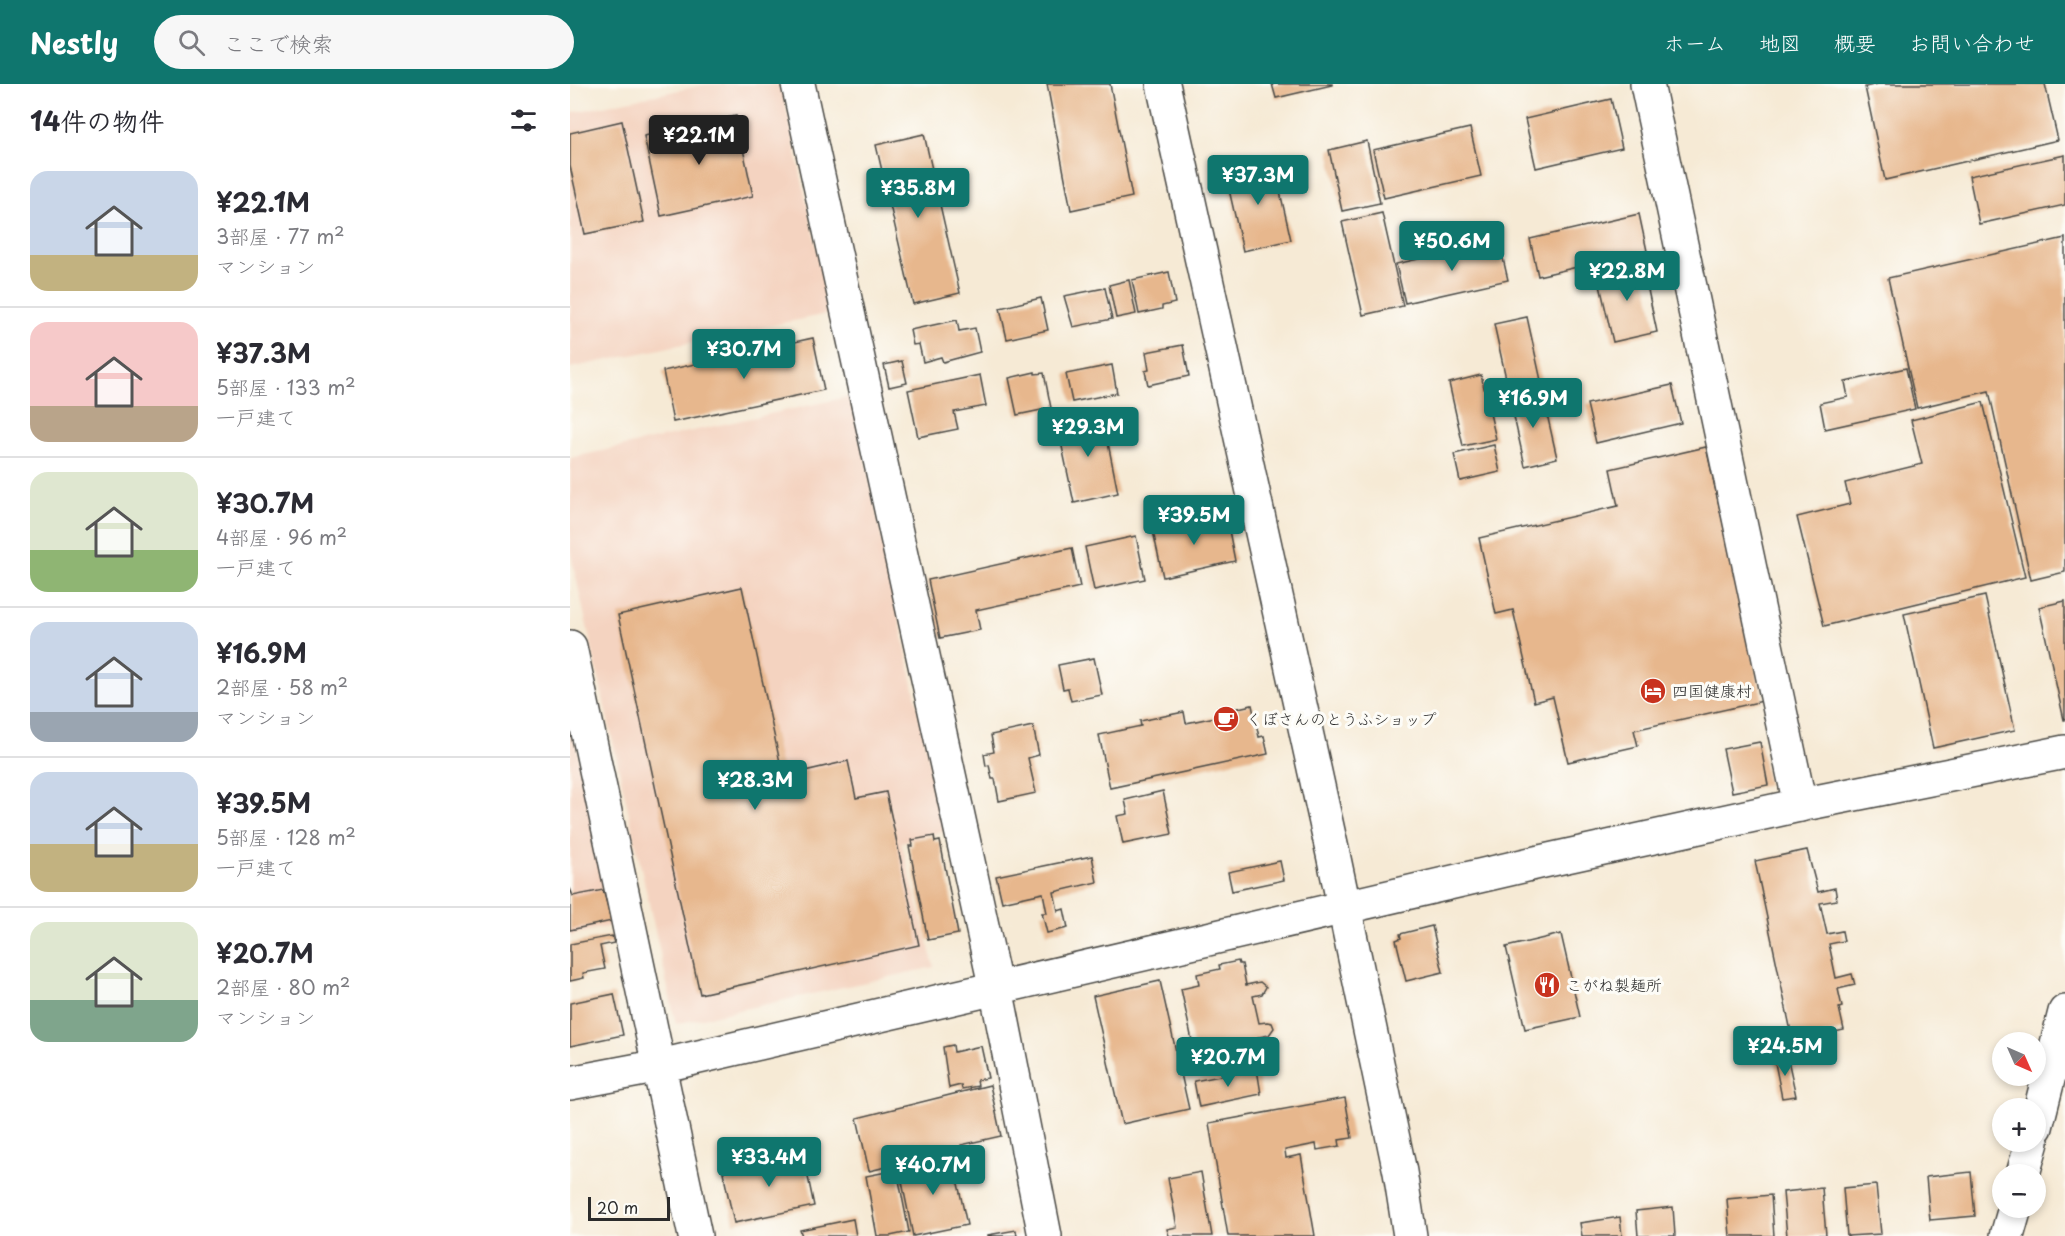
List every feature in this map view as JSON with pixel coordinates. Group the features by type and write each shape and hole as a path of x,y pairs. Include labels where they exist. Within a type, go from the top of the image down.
{"street":[{"path":"798,84 996,989 1045,1236"},
{"path":"1163,84 1344,906 1400,1172 1410,1236"},
{"path":"1647,84 1800,805"},
{"path":"570,647 695,1236"},
{"path":"570,1083 660,1066 1344,906 1800,805 2065,752"},
{"path":"2043,1098 2065,1012"},
{"path":"2007,1236 2012,1218"}],"shaded area":[{"path":"708,84 781,84 831,313 570,368 570,113"},
{"path":"852,396 944,831 901,842 934,967 676,1024 570,550 570,458"},
{"path":"570,717 615,925 570,935"}],"building":[{"path":"1047,84 1110,84 1132,197 1071,210"},
{"path":"1272,84 1332,84 1332,85 1276,98"},
{"path":"1878,84 2045,84 2058,140 1885,180 1865,87"},
{"path":"1611,99 1622,148 1536,168 1525,119"},
{"path":"736,116 753,196 661,216 644,136"},
{"path":"622,121 644,222 585,234 570,166 570,133"},
{"path":"1470,128 1481,176 1384,198 1373,150"},
{"path":"924,134 960,293 913,304 876,145"},
{"path":"1367,141 1380,203 1342,211 1329,150"},
{"path":"2065,155 2065,205 1979,224 1969,176"},
{"path":"1273,161 1291,240 1243,251 1225,172"},
{"path":"1382,213 1403,306 1363,315 1342,222"},
{"path":"1639,214 1647,251 1538,276 1530,239"},
{"path":"2065,238 2065,572 2031,580 1989,391 1917,408 1888,278"},
{"path":"1499,241 1508,280 1405,303 1396,264"},
{"path":"1642,262 1657,332 1613,342 1597,272"},
{"path":"1169,272 1175,303 1162,306 1162,309 1139,314 1132,280"},
{"path":"1129,280 1136,314 1116,318 1109,285"},
{"path":"1105,288 1112,319 1073,327 1064,296"},
{"path":"1041,298 1048,330 1007,339 1000,308"},
{"path":"1527,317 1542,385 1509,392 1494,324"},
{"path":"957,320 959,331 975,328 980,352 943,362 941,357 923,362 919,344 913,345 910,330"},
{"path":"813,338 824,390 673,422 663,371"},
{"path":"1183,345 1189,376 1148,385 1145,371 1149,370 1146,352"},
{"path":"902,361 907,383 889,387 884,365"},
{"path":"1112,365 1117,393 1072,402 1066,374"},
{"path":"1906,368 1915,409 1825,429 1820,403 1848,397 1845,382"},
{"path":"1035,372 1035,374 1044,373 1051,408 1017,415 1009,378"},
{"path":"980,375 986,406 954,412 958,429 918,437 908,390"},
{"path":"1481,375 1496,439 1463,446 1449,383"},
{"path":"1672,385 1681,423 1596,443 1587,404"},
{"path":"1542,392 1557,458 1525,466 1510,399"},
{"path":"1983,402 2025,577 1824,626 1797,517 1850,504 1845,483 1922,464 1911,420"},
{"path":"1102,413 1118,493 1074,503 1057,423"},
{"path":"1494,445 1500,472 1460,481 1454,454"},
{"name":"四国健康村","path":"1706,447 1763,701 1634,730 1638,746 1568,762 1553,697 1534,702 1513,610 1496,614 1479,538 1618,506 1610,469"},
{"path":"1226,515 1235,561 1163,577 1153,531"},
{"path":"1136,536 1145,579 1094,590 1085,547"},
{"path":"1072,548 1080,587 976,610 980,630 940,638 928,580"},
{"path":"742,587 783,776 848,761 856,798 886,792 919,945 700,994 618,615"},
{"path":"1985,596 2015,730 1933,748 1904,614"},
{"path":"2065,601 2065,720 2064,720 2039,607"},
{"path":"1094,658 1102,695 1071,701 1068,688 1063,689 1058,665"},
{"path":"1252,705 1259,737 1264,736 1268,754 1110,788 1099,735 1141,726 1140,721 1184,712 1186,723 1230,714 1229,710"},
{"path":"1033,726 1039,755 1028,758 1036,793 999,801 995,779 992,779 989,765 986,766 984,754 994,752 991,735"},
{"path":"1760,742 1768,785 1732,792 1723,749"},
{"path":"1163,791 1172,834 1123,844 1117,816 1128,814 1125,800"},
{"path":"934,836 935,842 940,841 958,934 928,940 909,846 913,846 912,840"},
{"path":"1807,850 1818,892 1835,888 1837,900 1820,903 1827,934 1842,931 1844,941 1829,944 1836,978 1852,974 1855,985 1838,989 1844,1030 1793,1041 1755,861"},
{"path":"1092,856 1097,882 1054,892 1058,911 1064,909 1068,928 1047,933 1042,913 1047,913 1043,893 1002,902 996,876"},
{"path":"1280,861 1284,880 1232,891 1228,872"},
{"path":"570,888 573,896 603,890 612,921 570,930"},
{"path":"1432,926 1443,972 1406,981 1396,940 1401,938 1400,934"},
{"path":"1561,934 1580,1017 1525,1029 1506,947"},
{"path":"612,936 614,943 600,946 605,969 583,973 584,978 570,981 570,944"},
{"path":"1238,961 1242,964 1246,985 1260,982 1266,987 1262,994 1253,996 1259,1023 1272,1023 1274,1028 1269,1035 1258,1037 1264,1066 1241,1071 1241,1066 1218,1071 1215,1055 1196,1059 1181,989 1199,985 1197,974 1220,969 1219,965"},
{"path":"1160,981 1189,1109 1122,1124 1093,996"},
{"path":"614,994 623,1035 570,1046 570,1003"},
{"path":"953,1045 954,1052 981,1046 988,1078 977,1080 978,1086 962,1089 961,1085 949,1088 943,1047"},
{"path":"1787,1055 1796,1096 1782,1098 1774,1058"},
{"path":"1257,1069 1261,1094 1199,1107 1194,1081"},
{"path":"990,1085 1001,1136 961,1145 962,1149 869,1171 857,1118"},
{"path":"1345,1098 1352,1138 1339,1140 1340,1146 1317,1150 1316,1144 1285,1150 1286,1158 1301,1155 1315,1236 1228,1236 1209,1123"},
{"path":"802,1148 814,1206 734,1223 723,1172 784,1158 782,1153"},
{"path":"952,1156 967,1225 913,1236 899,1167"},
{"path":"897,1170 909,1232 877,1236 866,1176"},
{"path":"1201,1172 1212,1236 1169,1236 1167,1229 1177,1227 1168,1178"},
{"path":"1971,1172 1975,1216 1930,1220 1926,1177"},
{"path":"1876,1185 1881,1234 1847,1236 1843,1188"},
{"path":"1822,1188 1826,1235 1787,1236 1783,1192"},
{"path":"1771,1195 1774,1236 1730,1236 1727,1199"},
{"path":"1673,1207 1675,1236 1638,1236 1636,1211"},
{"path":"1620,1217 1622,1236 1582,1236 1580,1223"},
{"path":"853,1219 856,1236 802,1236 800,1230"},
{"path":"1016,1230 1017,1236 988,1236 988,1235"}],"place":[{"name":"四国健康村","path":"1653,691"},
{"name":"くぼさんのとうふショップ","path":"1226,719"},
{"name":"こがね製麺所","path":"1547,985"}]}
